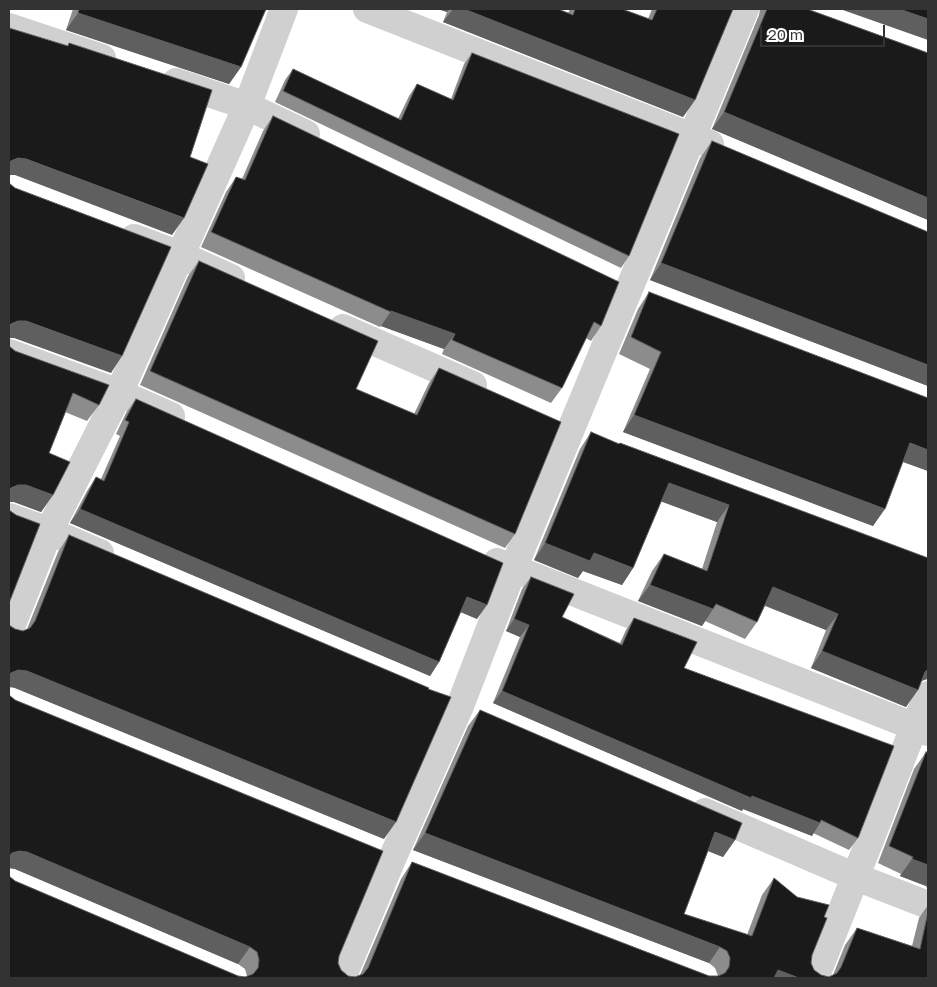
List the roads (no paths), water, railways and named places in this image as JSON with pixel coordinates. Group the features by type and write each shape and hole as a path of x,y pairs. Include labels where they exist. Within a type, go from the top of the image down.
{"street":[{"path":"9,632 49,531 118,392 247,106 284,9"},
{"path":"367,9 728,152"},
{"path":"342,978 460,706 513,569 562,425 620,284 692,137 745,9"},
{"path":"9,27 128,66"},
{"path":"155,75 247,106 327,144"},
{"path":"108,228 180,255 253,288"},
{"path":"620,284 656,299"},
{"path":"326,320 498,396"},
{"path":"9,354 118,392 190,424"},
{"path":"562,425 598,439"},
{"path":"9,517 49,531 122,562"},
{"path":"477,553 513,569 921,730"},
{"path":"815,978 856,877 921,730 928,695"},
{"path":"685,803 856,877 928,905"}]}
